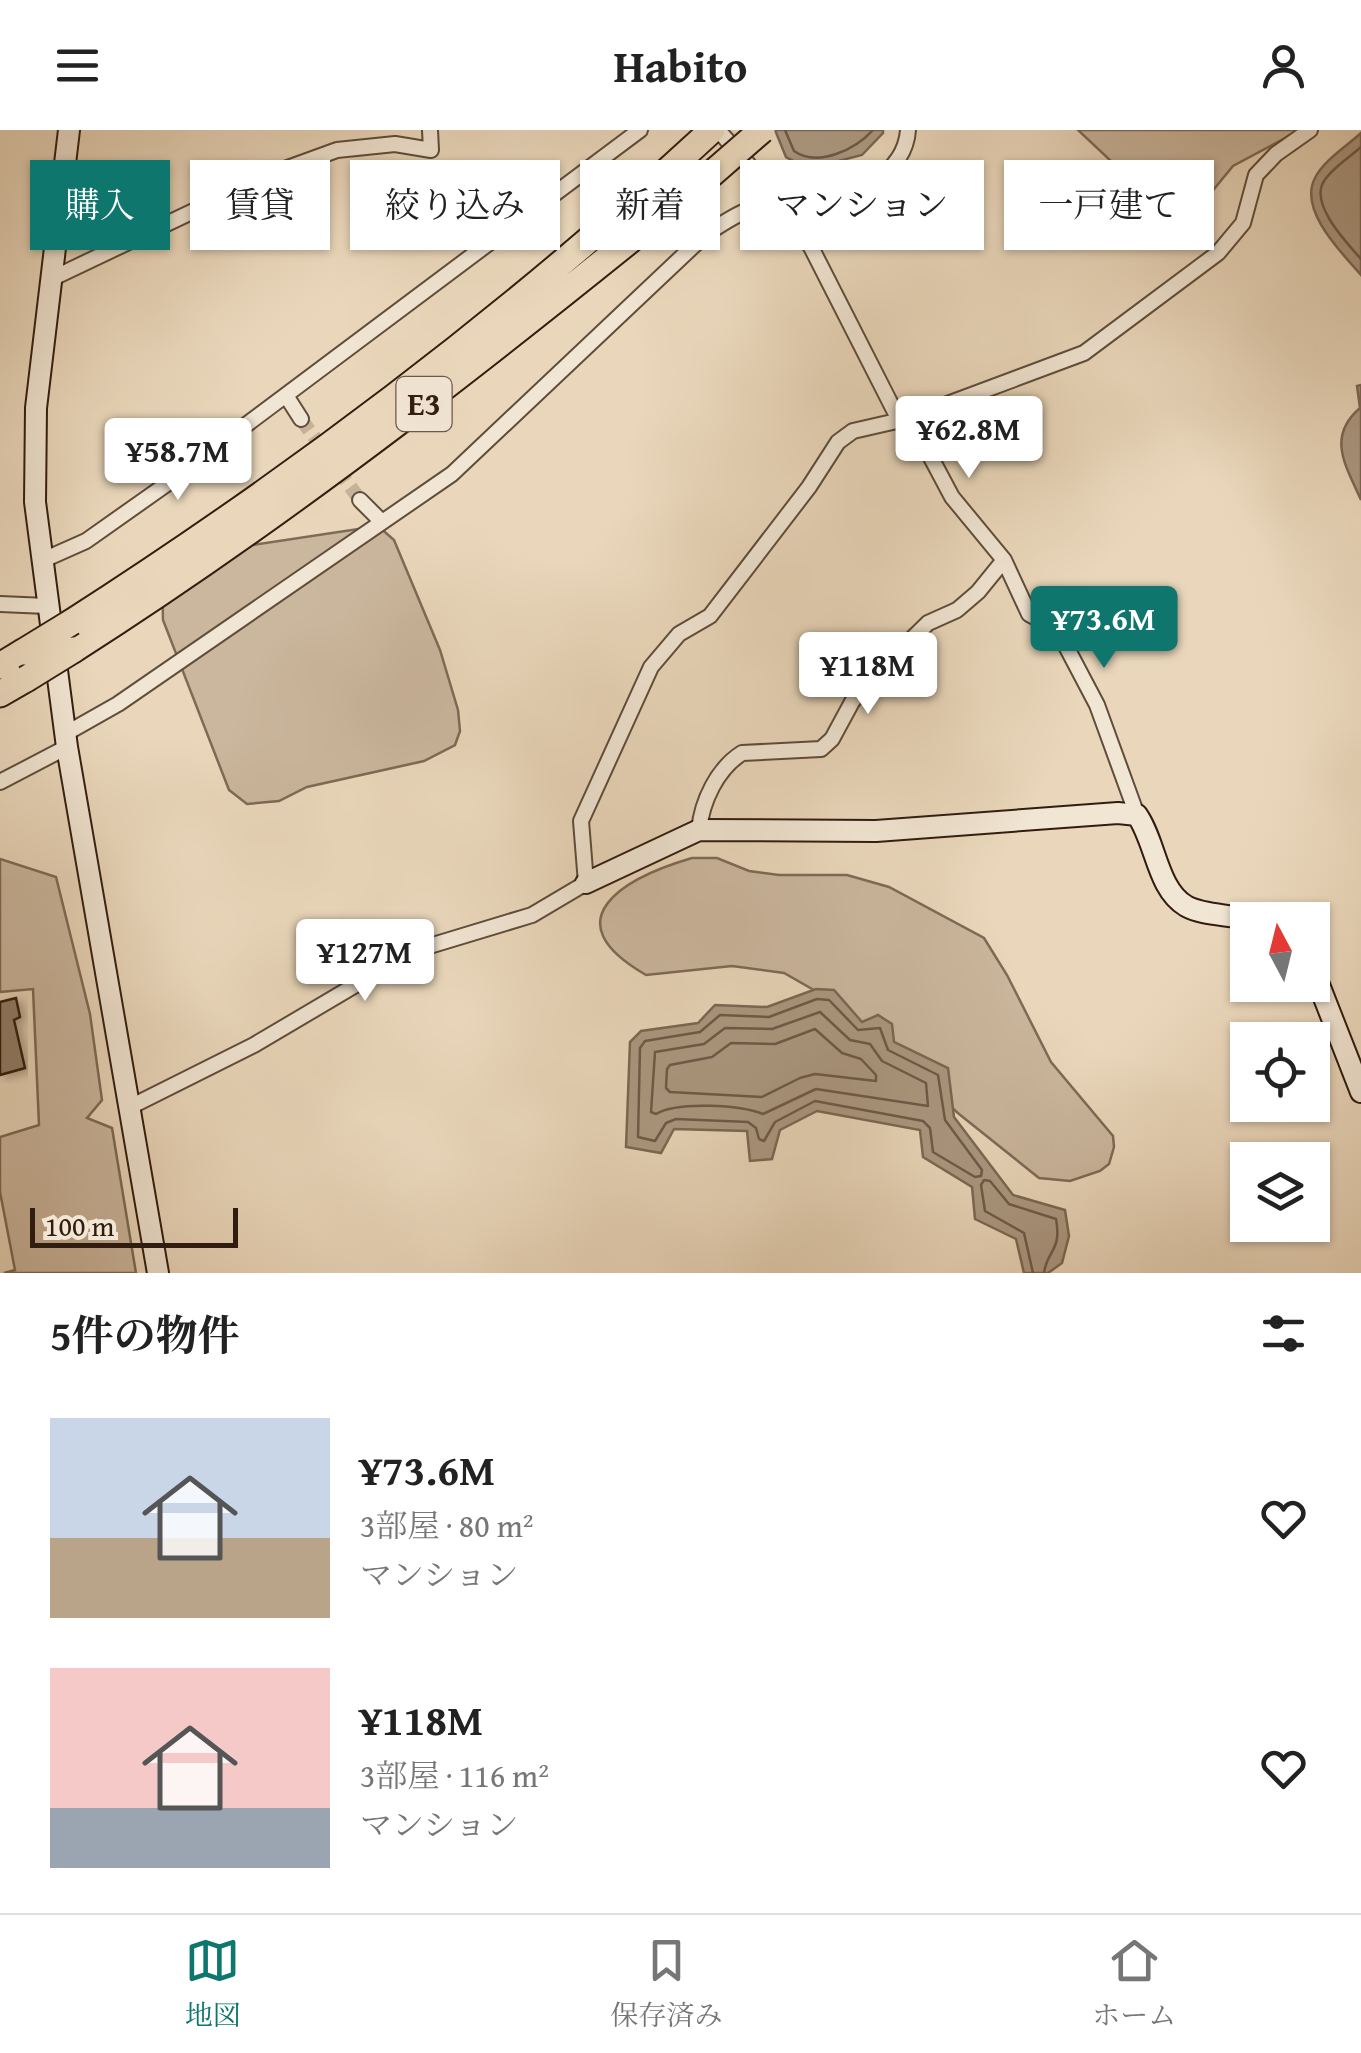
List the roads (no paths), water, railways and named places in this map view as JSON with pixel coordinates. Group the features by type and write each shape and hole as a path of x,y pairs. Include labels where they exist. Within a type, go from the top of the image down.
{"highway":[{"name":"E3","path":"0,666 235,513 386,402 550,271 715,130"},
{"name":"E3","path":"0,694 249,533 402,422 708,178 762,130"}],"street":[{"path":"69,130 36,408 35,502 66,741 158,1273"},
{"path":"49,280 271,174 337,150 395,144 431,150 430,130"},
{"path":"41,561 86,540 287,396 640,130"},
{"path":"715,130 741,160"},
{"path":"898,160 907,147 908,130"},
{"path":"586,883 581,821 651,667 679,634 710,616 809,488 838,442 853,431 904,418 1084,353 1156,302 1234,237 1243,223 1256,175 1276,154 1310,130"},
{"path":"0,782 66,741 452,474 705,235 740,214"},
{"path":"812,250 952,497 1004,560 1029,614 1057,629 1097,705 1171,895 1189,908 1230,916"},
{"path":"287,396 301,419"},
{"path":"360,500 382,522"},
{"path":"699,830 701,810 732,760 742,753 821,749 832,739 866,684 928,624 957,610 978,592 1004,560"},
{"path":"0,604 47,606"},
{"path":"130,1107 254,1044 413,950 532,915 586,883 699,830 876,831 1102,814 1137,815"},
{"path":"1326,1002 1361,1092"}],"water":[{"path":"775,130 883,130 862,155 843,160 786,157"},
{"path":"1361,133 1361,275 1324,230 1312,204 1311,190 1324,166"},
{"path":"1361,385 1361,500 1345,464 1341,441 1350,419 1360,408 1357,386"},
{"path":"816,989 834,990 862,1022 878,1015 892,1024 894,1042 948,1068 954,1117 1013,1195 1065,1210 1069,1236 1062,1263 1048,1273 1024,1273 1016,1239 975,1219 972,1187 923,1157 920,1130 817,1111 780,1130 772,1159 750,1161 747,1131 674,1129 661,1153 626,1147 630,1042 641,1031 698,1023 715,1005 767,1007"}],"tunnel":[{"path":"301,419 360,500"}]}
